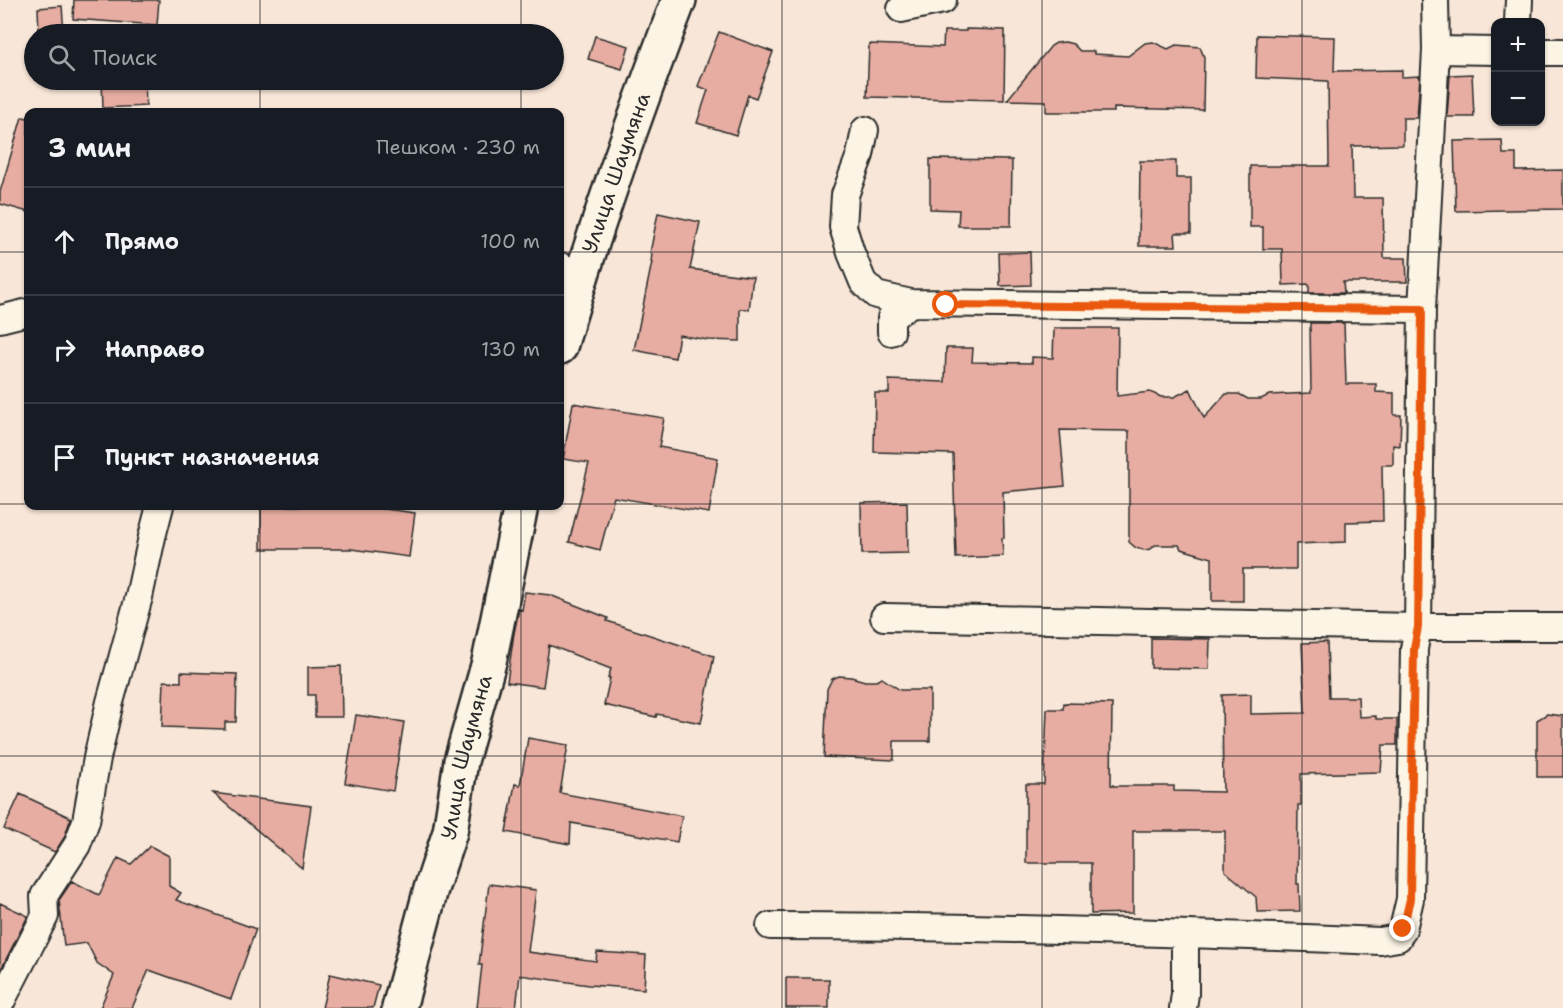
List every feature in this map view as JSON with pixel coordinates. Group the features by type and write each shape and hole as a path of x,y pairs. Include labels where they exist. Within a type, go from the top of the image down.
{"street":[{"name":"Улица Шаумяна","path":"564,317 570,271 679,0"},
{"path":"902,9 943,0"},
{"path":"770,926 890,926 1380,941 1398,938 1403,929 1410,899 1414,649 1418,627 1422,309 1436,50 1435,0"},
{"path":"1518,18 1519,0"},
{"path":"1436,50 1491,51"},
{"path":"1545,52 1563,52"},
{"path":"865,130 860,155 845,195 843,227 863,282 876,295 911,303 946,305 1422,309"},
{"path":"891,332 891,318 911,303"},
{"path":"0,319 24,313"},
{"path":"0,1004 45,916 44,896 77,845 86,821 110,702 139,597 159,510"},
{"name":"Улица Шаумяна","path":"399,1008 431,889 450,832 461,761 489,662 520,510"},
{"path":"884,617 1418,627 1563,627"},
{"path":"1183,1008 1185,934"}],"building":[{"path":"74,0 159,0 157,24 73,19"},
{"path":"62,6 63,24 39,24 38,8"},
{"path":"966,29 1005,30 1004,100 867,97 869,44 943,47 944,31 966,31"},
{"path":"719,32 773,52 756,98 748,95 736,135 697,123 708,90 698,86"},
{"path":"1257,35 1335,37 1334,71 1402,70 1402,77 1420,76 1417,118 1403,118 1403,145 1352,146 1353,198 1383,198 1384,258 1406,258 1407,282 1343,282 1344,293 1309,293 1309,284 1283,285 1282,249 1263,249 1263,227 1250,227 1250,166 1329,166 1328,81 1256,78"},
{"path":"595,36 629,46 622,69 588,59"},
{"path":"1065,42 1073,44 1080,51 1128,56 1145,43 1153,42 1168,49 1176,45 1200,47 1204,57 1203,110 1114,108 1114,112 1046,112 1046,101 1007,100 1051,46"},
{"path":"1472,74 1474,117 1447,117 1450,75"},
{"path":"102,90 145,90 146,106 103,108"},
{"path":"22,117 24,117 24,211 0,204 0,192"},
{"path":"1502,140 1503,154 1516,154 1516,171 1563,170 1563,209 1456,211 1454,141"},
{"path":"930,159 1012,160 1011,226 958,226 959,210 930,209"},
{"path":"1140,161 1176,161 1176,178 1191,178 1191,233 1175,233 1176,246 1139,246"},
{"path":"658,213 700,222 690,269 753,277 749,310 740,309 740,341 708,340 679,335 675,358 634,350 652,262 650,253"},
{"path":"1030,252 1031,285 1000,286 999,253"},
{"path":"1310,323 1344,323 1346,384 1376,384 1376,392 1394,393 1394,415 1401,415 1400,446 1393,445 1393,465 1382,465 1383,521 1346,522 1346,542 1296,544 1296,569 1243,569 1243,601 1212,601 1212,558 1181,549 1179,545 1155,545 1151,549 1144,550 1136,548 1129,542 1129,431 1060,430 1065,486 1003,492 1003,556 956,558 953,454 874,452 875,393 889,393 889,380 945,382 946,348 973,348 972,362 1032,363 1032,357 1053,358 1054,328 1118,328 1117,396 1150,392 1161,397 1174,397 1190,389 1204,418 1226,394 1239,394 1248,399 1261,399 1269,395 1311,393"},
{"path":"573,403 664,418 659,447 718,458 709,513 614,497 600,550 569,542 589,463 564,459"},
{"path":"907,502 908,553 862,554 861,503"},
{"path":"261,510 393,510 415,513 409,557 351,549 261,549"},
{"path":"525,592 550,595 608,618 607,621 714,656 701,723 657,714 656,717 604,705 611,669 549,645 543,687 507,682 514,633"},
{"path":"1151,638 1210,639 1209,669 1151,668"},
{"path":"1327,642 1329,697 1358,697 1359,717 1376,716 1376,719 1397,719 1397,745 1383,745 1381,772 1301,774 1301,805 1298,805 1297,884 1299,884 1300,911 1257,912 1256,897 1225,871 1225,831 1133,831 1133,913 1091,914 1091,863 1026,863 1026,784 1044,784 1047,709 1063,709 1064,703 1112,704 1111,785 1113,786 1174,786 1174,791 1223,792 1222,695 1251,694 1251,714 1305,713 1302,643"},
{"path":"341,666 342,717 315,717 315,695 308,695 308,667"},
{"path":"181,672 237,674 236,722 225,722 225,729 162,727 164,681 181,682"},
{"path":"839,676 865,681 876,681 882,678 900,690 930,690 930,741 894,741 894,760 824,757 827,689 832,679"},
{"path":"1547,714 1563,716 1563,777 1537,777 1537,720"},
{"path":"356,715 404,722 393,791 345,783"},
{"path":"528,738 568,745 560,793 682,816 677,842 571,823 570,844 506,832 515,784 520,785"},
{"path":"213,793 311,806 302,868"},
{"path":"20,794 71,818 64,838 55,852 4,829"},
{"path":"150,846 169,856 169,886 181,893 176,900 256,929 231,999 149,970 132,1008 100,1008 114,975 97,963 87,943 64,946 59,900 72,881 99,895 118,858 131,864"},
{"path":"489,884 536,890 528,952 596,961 597,952 646,955 644,989 589,985 520,975 516,1008 477,1008 482,965 479,965"},
{"path":"0,903 28,916 0,971"},
{"path":"330,974 379,985 373,1008 322,1008"},
{"path":"786,978 829,979 829,1008 786,1008"}],"route":[{"path":"946,305 1422,309 1418,627 1414,649 1410,899 1403,929"}]}
